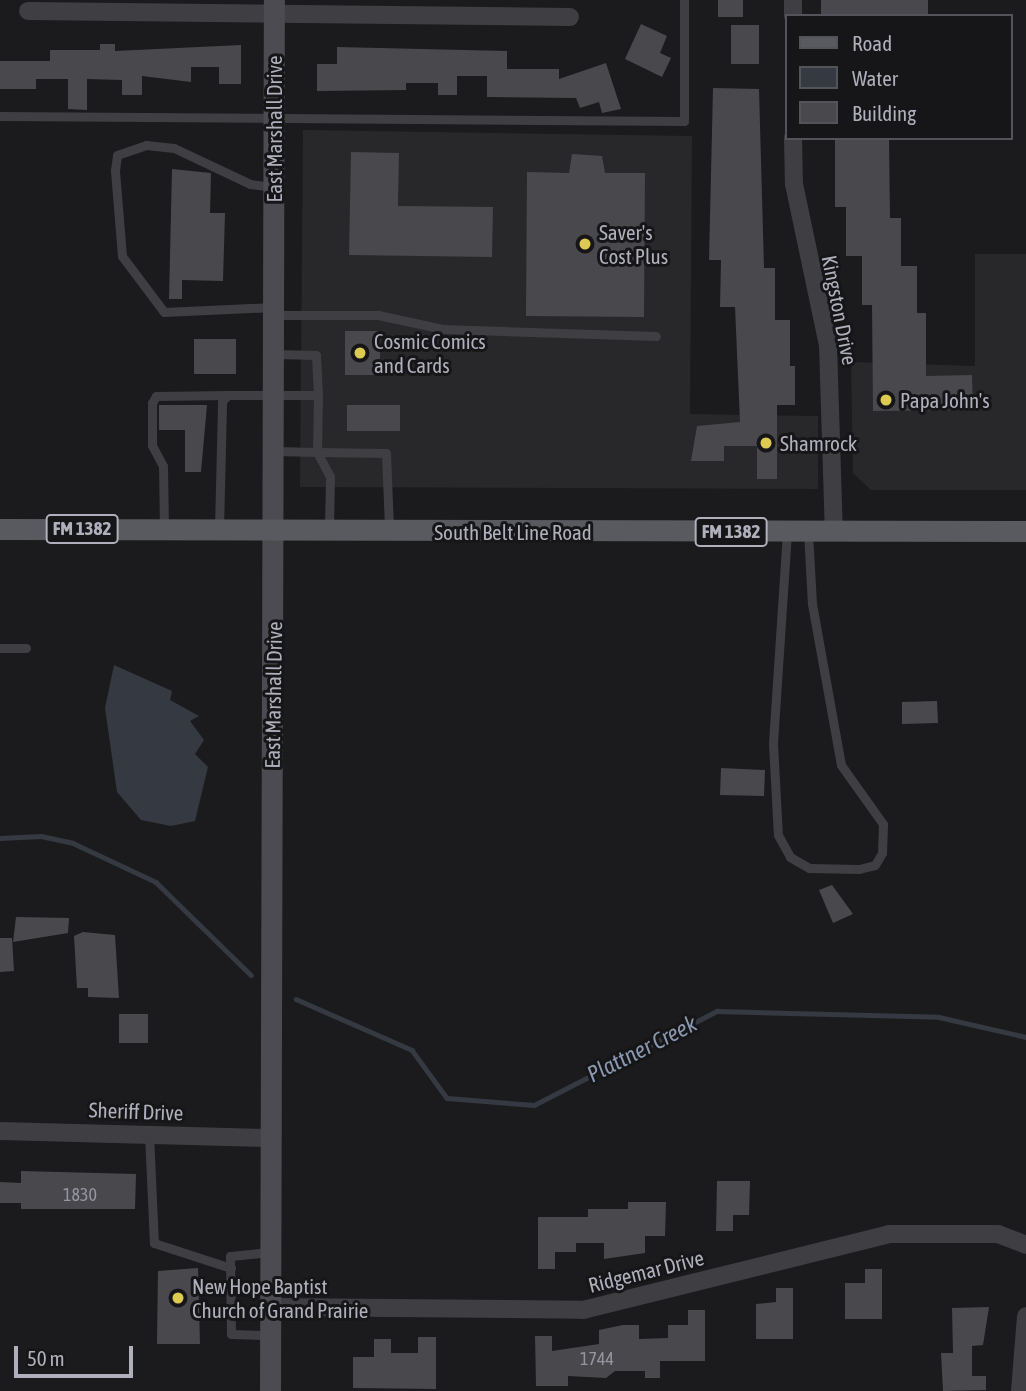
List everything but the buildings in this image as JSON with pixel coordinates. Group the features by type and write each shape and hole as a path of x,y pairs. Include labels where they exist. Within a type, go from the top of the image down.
{"main road":[{"name":"South Belt Line Road","path":"0,529 1026,531"}],"street":[{"name":"East Marshall Drive","path":"270,1391 275,529 274,6"},
{"path":"28,11 274,6 570,17"},
{"name":"Kingston Drive","path":"793,140 794,184 828,345 834,532"},
{"name":"Sheriff Drive","path":"0,1131 271,1138"},
{"name":"Ridgemar Drive","path":"270,1307 583,1310 889,1234 986,1233 1026,1245"},
{"path":"1020,1391 1026,1317"}],"lane":[{"path":"0,116 274,121 684,121 684,0"},
{"path":"275,187 250,184 174,148 146,145 117,155 114,170 122,256 164,312 274,311 378,315 443,329 656,336"},
{"path":"274,354 316,355 317,452 330,476 330,530"},
{"path":"219,529 222,401 228,395"},
{"path":"164,530 163,466 152,445 152,403 156,396 318,395"},
{"path":"274,451 386,453 389,531"},
{"path":"787,532 773,744 778,835 790,857 809,867 859,869 875,865 882,853 883,824 841,765 812,604 808,532"},
{"path":"0,648 26,648"},
{"path":"149,1134 155,1243 166,1252 231,1268"},
{"path":"270,1252 230,1256 232,1334 270,1335"}],"shaded area":[{"path":"303,130 692,136 690,414 818,416 818,489 300,487"},
{"path":"975,254 1026,254 1026,490 871,490 853,473 851,362 975,366"}],"water":[{"path":"114,665 172,691 170,700 199,716 190,721 204,740 195,754 208,767 195,821 171,826 141,820 117,792 105,708"}],"waterway":[{"name":"Plattner Creek","path":"0,838 41,836 73,843 156,882 251,975"},
{"name":"Plattner Creek","path":"296,999 412,1050 447,1098 534,1105 717,1011 939,1017 1026,1037"}],"place":[{"name":"Saver's Cost Plus","path":"585,244"},
{"name":"Cosmic Comics and Cards","path":"360,353"},
{"name":"Papa John's","path":"886,400"},
{"name":"Shamrock","path":"766,443"},
{"name":"New Hope Baptist Church of Grand Prairie","path":"178,1298"}]}
